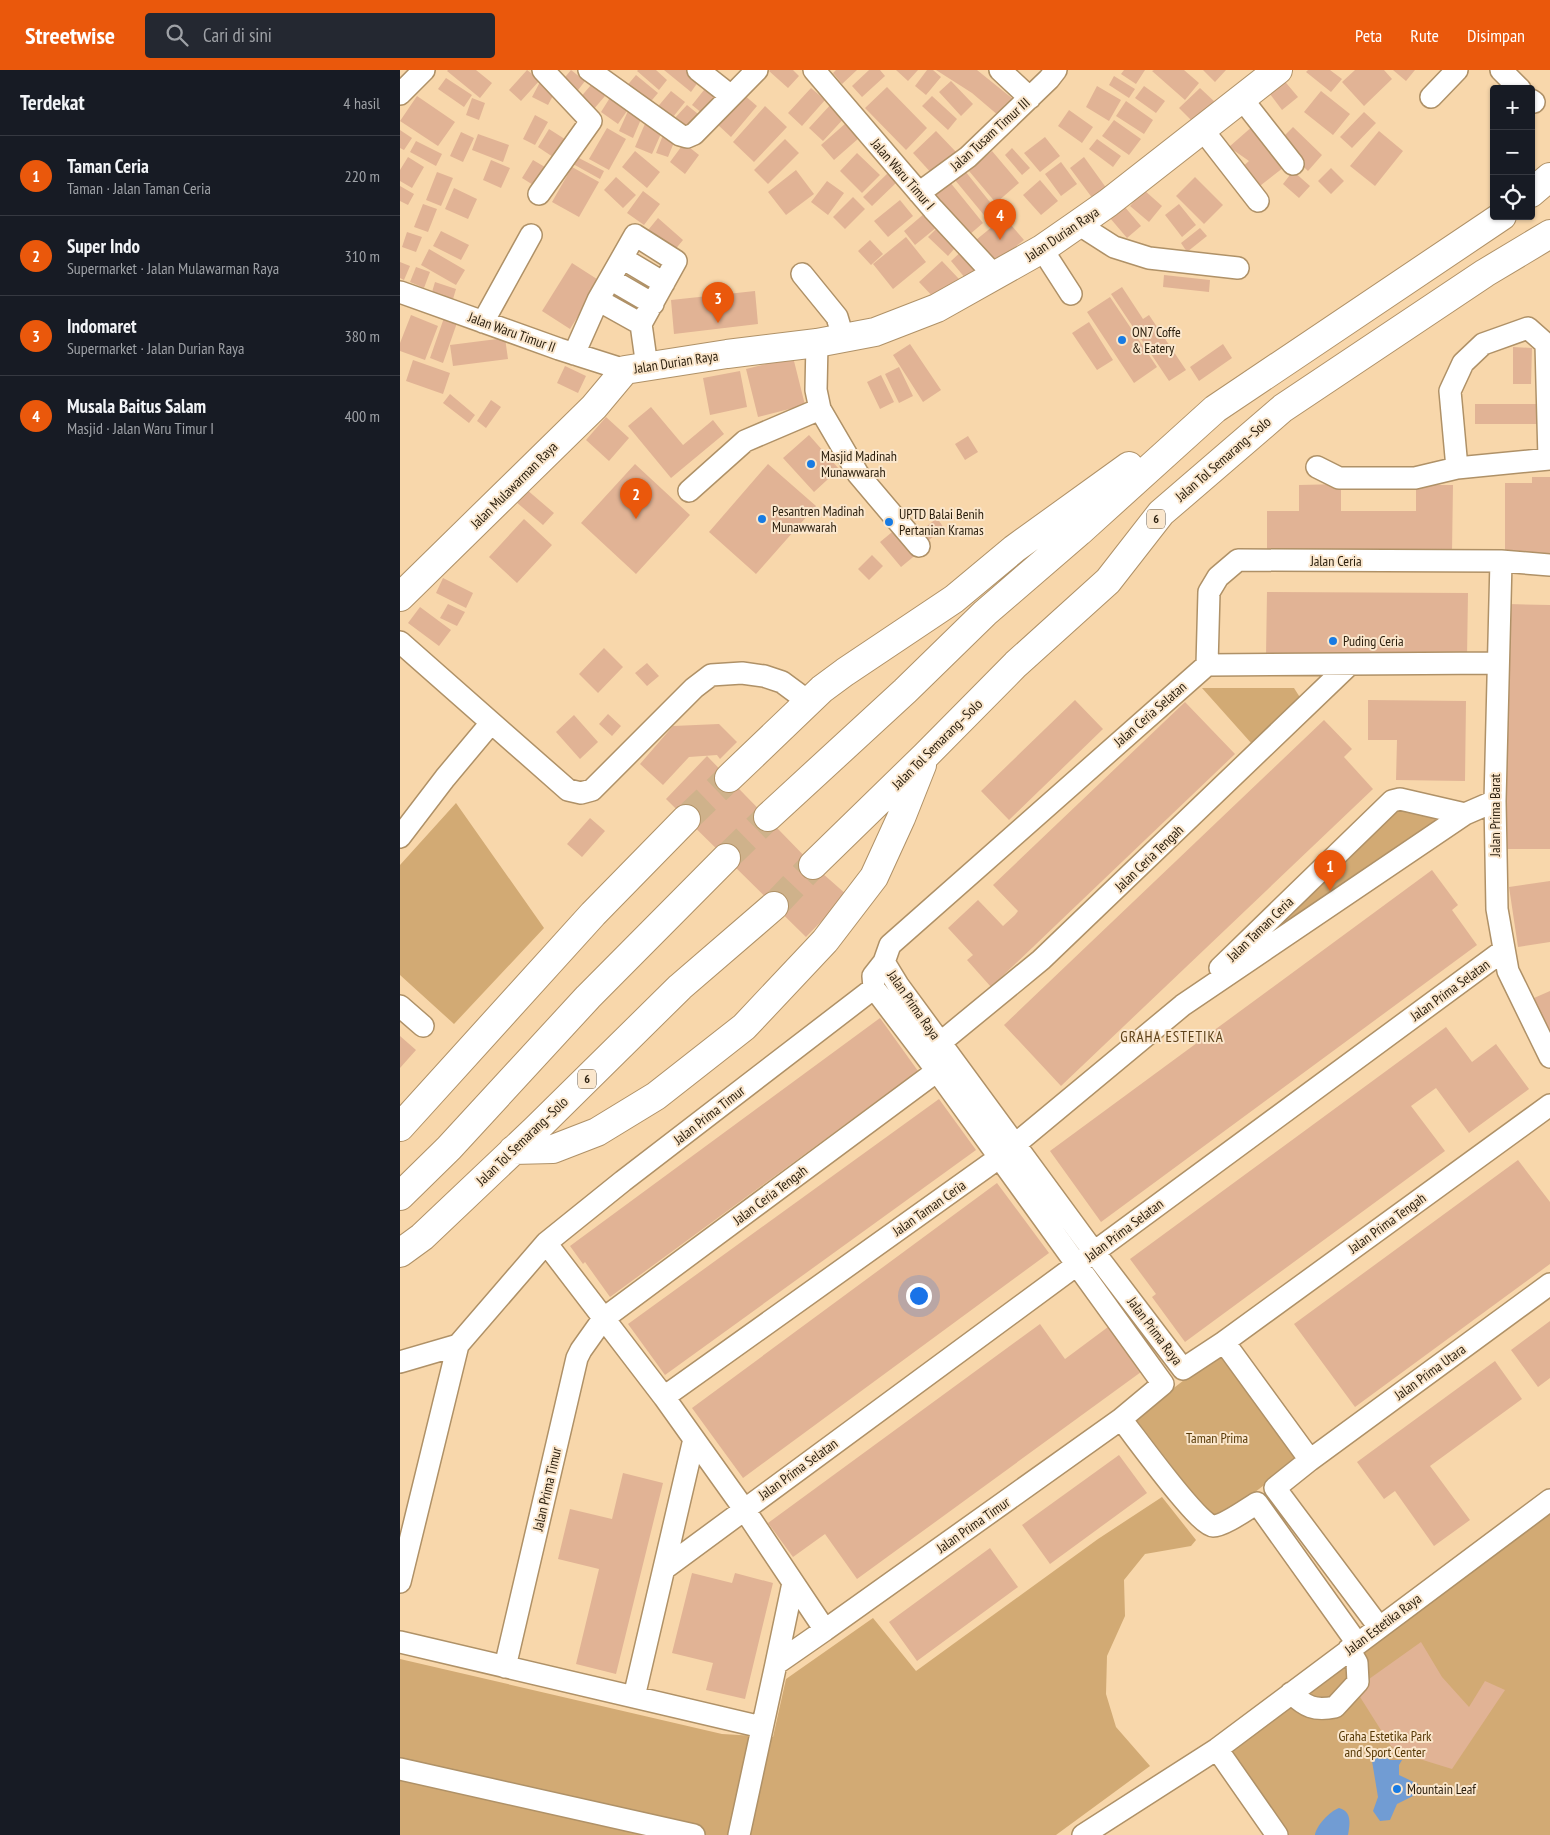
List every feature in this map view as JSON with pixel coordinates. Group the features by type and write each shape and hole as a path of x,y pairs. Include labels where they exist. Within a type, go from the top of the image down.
{"main road":[{"name":"Jalan Durian Raya","path":"636,368 875,332 937,308 1042,249 1078,224 1108,203 1278,70"},
{"path":"1535,190 1550,177"},
{"path":"1535,197 1550,188"},
{"path":"729,778 809,702 845,672 954,599 1014,549 1128,467 1496,220"},
{"name":"Jalan Tol Semarang–Solo","path":"813,864 925,756 1016,664 1108,581 1161,513 1283,408 1485,274 1550,234"},
{"name":"Jalan Mulawarman Raya","path":"400,597 636,368"},
{"path":"768,817 905,691 984,613 1079,532 1214,409"},
{"path":"513,1150 553,1149 597,1132 656,1096 744,1027 825,941 874,877 901,818 925,756"},
{"path":"400,1127 593,914 686,819"},
{"path":"400,1196 449,1148 588,997 726,858"},
{"name":"Jalan Tol Semarang–Solo","path":"400,1253 422,1237 680,987 774,906"}],"street":[{"path":"400,94 424,70"},
{"path":"539,194 590,121 543,70"},
{"path":"588,70 680,135 687,136 694,134 757,70"},
{"path":"698,70 731,96"},
{"name":"Jalan Waru Timur I","path":"814,70 919,194 995,276"},
{"path":"1000,70 1030,98"},
{"name":"Jalan Tusam Timur III","path":"919,194 968,157 1030,98 1056,70"},
{"path":"1431,97 1457,70"},
{"path":"1501,70 1516,85"},
{"path":"1242,99 1293,164"},
{"path":"1202,129 1258,201"},
{"path":"1078,224 1114,247 1149,258 1238,268"},
{"path":"483,322 531,235"},
{"path":"1042,249 1071,294"},
{"path":"574,354 598,300 622,258 664,283 641,324 636,368"},
{"path":"802,274 837,317 816,390 820,409 858,474 920,546"},
{"path":"610,279 653,304"},
{"name":"Jalan Waru Timur II","path":"400,292 574,354 636,368"},
{"path":"598,300 641,324"},
{"path":"1317,467 1339,478 1415,478 1457,468 1549,459 1548,344 1528,328 1483,344 1463,363 1450,390 1457,468"},
{"path":"689,491 746,442 820,409"},
{"name":"Jalan Ceria","path":"1207,665 1209,592 1218,577 1238,560 1501,561 1550,565"},
{"name":"Jalan Prima Barat","path":"1501,561 1494,801 1496,910 1508,971 1550,1057"},
{"path":"400,642 568,790 581,793 592,790 694,688 711,675 742,673 764,676 782,682 809,702"},
{"path":"1207,665 1498,663"},
{"name":"Jalan Ceria Tengah","path":"940,1042 1041,960 1350,664"},
{"name":"Jalan Ceria Selatan","path":"884,962 890,945 1207,665"},
{"path":"400,838 445,778 492,723"},
{"name":"Jalan Taman Ceria","path":"664,1397 1017,1144 1183,1005 1392,801 1400,798 1465,814"},
{"name":"Jalan Taman Ceria","path":"1183,1005 1465,814 1494,801"},
{"name":"Jalan Prima Selatan","path":"744,1509 1504,950"},
{"name":"Jalan Prima Raya","path":"1163,1384 1000,1157 874,988 873,976 884,962 940,1042 1017,1144 1094,1252 1184,1369"},
{"name":"Jalan Prima Timur","path":"400,1582 458,1345 546,1243 623,1181 874,988"},
{"path":"400,1006 423,1026"},
{"name":"Jalan Ceria Tengah","path":"603,1319 937,1071"},
{"name":"Jalan Prima Tengah","path":"1224,1342 1550,1105"},
{"path":"546,1243 664,1397 744,1509 824,1630"},
{"name":"Jalan Prima Utara","path":"1310,1460 1550,1284"},
{"name":"Jalan Prima Timur","path":"506,1667 577,1358 603,1319"},
{"path":"1121,1419 1205,1523 1211,1526 1219,1525 1257,1503 1310,1460 1224,1342"},
{"name":"Jalan Prima Raya","path":"1121,1419 1163,1384 1224,1342"},
{"path":"400,1362 458,1345"},
{"name":"Jalan Prima Timur","path":"776,1664 1121,1419"},
{"path":"634,1697 694,1439"},
{"path":"1275,1488 1379,1627"},
{"name":"Jalan Estetika Raya","path":"1083,1835 1217,1749 1550,1500"},
{"path":"1257,1503 1353,1646 1357,1663 1358,1682 1335,1707 1312,1707 1304,1704 1291,1693"},
{"path":"664,1569 744,1509"},
{"path":"739,1835 793,1583"},
{"path":"400,1642 762,1727"},
{"path":"1217,1749 1277,1835"},
{"path":"400,1769 694,1835"}],"green space":[{"path":"1202,688 1294,688 1301,699 1252,744"},
{"path":"456,803 544,928 454,1024 400,975 400,865"},
{"path":"1396,810 1441,814 1441,823 1247,960"},
{"name":"Taman Prima","path":"1219,1353 1299,1458 1215,1523 1135,1418"},
{"path":"1162,1497 1196,1540 1191,1546 1145,1554 1124,1580 1125,1616 1107,1656 1106,1694 1116,1727 1150,1766 1056,1835 400,1835 400,1659 722,1734 773,1737 786,1679 873,1618 916,1671 1098,1539"},
{"name":"Graha Estetika Park and Sport Center","path":"1550,1510 1550,1835 1285,1835 1227,1750"}],"water":[{"name":"Mountain Leaf","path":"1376,1753 1382,1754 1390,1760 1402,1760 1399,1765 1399,1775 1418,1784 1417,1794 1397,1804 1390,1820 1380,1821 1373,1811 1378,1797 1372,1761"},
{"path":"1339,1808 1346,1812 1349,1818 1348,1835 1315,1835 1324,1819"}],"building":[{"path":"448,70 476,70 492,83 480,98"},
{"path":"527,70 540,80 521,101 509,90"},
{"path":"571,70 585,81 575,94 561,82"},
{"path":"638,70 656,70 667,80 659,90"},
{"path":"664,70 692,70 701,78 691,92"},
{"path":"770,70 793,70 799,76 788,88"},
{"path":"836,70 857,70 842,84 833,73"},
{"path":"869,70 880,70 885,76 862,97 852,86"},
{"path":"896,70 918,70 908,81"},
{"path":"927,70 933,70 941,77 926,95 915,86"},
{"path":"936,70 977,70 1013,99 999,116 972,93"},
{"path":"1124,70 1145,70 1136,84 1121,74"},
{"path":"1184,70 1199,83 1185,100 1152,71"},
{"path":"1203,70 1226,70 1215,82"},
{"path":"1308,70 1330,70 1342,79 1331,92 1306,72"},
{"path":"1355,70 1384,70 1392,79 1364,106 1342,82"},
{"path":"1393,70 1415,70 1406,81"},
{"path":"636,75 658,93 647,106 625,88"},
{"path":"1114,76 1135,89 1129,98 1109,85"},
{"path":"446,78 472,95 464,107 438,89"},
{"path":"1282,78 1298,97 1282,110 1267,90"},
{"path":"951,81 973,104 961,116 939,92"},
{"path":"540,82 556,90 548,105 532,97"},
{"path":"591,85 605,96 593,110 579,99"},
{"path":"708,85 724,99 708,118 692,105"},
{"path":"1097,86 1121,100 1109,121 1086,107"},
{"path":"1144,86 1165,101 1156,113 1135,98"},
{"path":"887,87 927,128 906,150 865,108"},
{"path":"811,88 825,100 802,126 788,113"},
{"path":"1200,88 1217,104 1196,125 1179,108"},
{"path":"671,91 685,102 669,122 655,110"},
{"path":"1321,91 1350,114 1333,135 1304,112"},
{"path":"743,94 757,106 731,137 717,124"},
{"path":"417,96 455,122 438,146 400,121"},
{"path":"611,96 629,108 618,124 601,112"},
{"path":"932,96 957,119 948,130 922,106"},
{"path":"472,98 485,103 479,120 466,115"},
{"path":"1126,101 1153,120 1144,134 1116,116"},
{"path":"833,102 847,115 823,141 809,128"},
{"path":"687,105 703,118 690,134 673,120"},
{"path":"765,106 787,127 754,162 733,142"},
{"path":"1069,110 1093,127 1082,143 1058,126"},
{"path":"628,111 642,117 633,138 619,131"},
{"path":"1364,112 1376,123 1352,148 1340,137"},
{"path":"535,115 548,122 535,145 523,139"},
{"path":"647,119 664,127 652,154 635,147"},
{"path":"1114,120 1141,139 1129,155 1102,136"},
{"path":"846,123 859,138 834,160 821,145"},
{"path":"1254,125 1288,164 1256,189 1239,170 1249,161 1229,147"},
{"path":"1293,127 1322,155 1308,171 1278,142"},
{"path":"607,128 626,139 609,170 589,159"},
{"path":"549,129 571,143 559,161 538,147"},
{"path":"400,130 412,138 404,150 400,148"},
{"path":"665,130 677,135 668,157 656,153"},
{"path":"936,131 957,153 934,176 913,153"},
{"path":"1379,131 1403,151 1375,186 1350,166"},
{"path":"461,132 474,138 463,162 450,156"},
{"path":"478,134 509,145 503,162 472,150"},
{"path":"1045,137 1060,156 1040,172 1024,153"},
{"path":"785,139 799,153 768,184 754,170"},
{"path":"1097,139 1121,156 1113,167 1089,149"},
{"path":"416,141 442,154 436,166 410,152"},
{"path":"684,143 699,155 685,174 670,162"},
{"path":"1012,148 1030,168 1022,175 1005,155"},
{"path":"635,151 660,172 647,188 622,167"},
{"path":"992,151 1019,183 996,203 969,171"},
{"path":"857,153 880,175 862,193 840,171"},
{"path":"408,157 424,167 412,188 400,181 400,170"},
{"path":"577,157 604,171 600,179 573,164"},
{"path":"1084,157 1107,189 1093,199 1070,168"},
{"path":"491,160 510,168 501,188 483,180"},
{"path":"533,160 550,170 538,188 522,178"},
{"path":"1061,162 1077,184 1061,196 1045,174"},
{"path":"572,167 599,182 579,217 552,202"},
{"path":"1331,168 1344,181 1331,194 1318,181"},
{"path":"796,170 814,194 786,215 768,192"},
{"path":"965,171 998,212 988,220 955,180"},
{"path":"1293,171 1310,186 1299,198 1283,184"},
{"path":"437,172 453,178 441,206 426,200"},
{"path":"888,173 897,182 872,206 863,197"},
{"path":"616,177 636,195 623,208 604,190"},
{"path":"1195,177 1223,205 1204,224 1176,196"},
{"path":"1040,180 1058,201 1041,215 1023,195"},
{"path":"827,181 844,193 828,215 811,202"},
{"path":"949,181 983,223 969,235 935,193"},
{"path":"400,186 414,194 408,205 400,201"},
{"path":"454,188 477,199 468,219 445,209"},
{"path":"1144,190 1162,206 1149,222 1130,206"},
{"path":"643,191 660,204 644,225 627,213"},
{"path":"853,197 865,209 845,229 833,217"},
{"path":"900,200 913,216 888,237 874,221"},
{"path":"423,204 437,209 428,232 414,227"},
{"path":"1179,204 1196,225 1182,237 1165,215"},
{"path":"1124,206 1141,226 1127,238 1110,218"},
{"path":"925,213 937,227 915,245 904,231"},
{"path":"1004,217 1024,240 995,263 976,240"},
{"path":"658,218 683,240 669,257 644,235"},
{"path":"941,224 960,242 948,256 928,237"},
{"path":"1200,228 1207,236 1187,252 1181,243"},
{"path":"441,231 469,245 461,260 433,246"},
{"path":"407,232 422,237 416,252 402,247"},
{"path":"906,237 926,262 893,289 873,264"},
{"path":"870,240 883,254 871,265 858,251"},
{"path":"965,248 981,265 966,279 951,261"},
{"path":"429,249 465,270 456,285 421,265"},
{"path":"942,261 959,279 936,300 919,282"},
{"path":"400,262 410,266 404,280 400,278"},
{"path":"572,263 600,281 570,329 542,311"},
{"path":"416,267 430,272 424,288 410,282"},
{"path":"1164,275 1210,280 1209,292 1163,287"},
{"path":"435,282 456,289 453,299 432,292"},
{"path":"1122,287 1143,319 1149,315 1186,370 1169,381 1111,294"},
{"path":"755,291 758,324 674,334 671,300"},
{"name":"ON7 Coffe & Eatery","path":"1110,297 1157,367 1134,383 1087,312"},
{"path":"411,315 438,326 425,360 400,351 400,343"},
{"path":"445,315 458,320 443,363 430,358"},
{"path":"1089,322 1113,360 1097,370 1072,333"},
{"path":"505,338 508,359 453,366 450,345"},
{"path":"910,344 941,390 923,402 893,355"},
{"path":"1223,344 1232,358 1199,381 1190,367"},
{"path":"1513,347 1532,348 1531,384 1513,384"},
{"path":"793,357 805,405 758,417 746,369"},
{"path":"413,360 450,373 443,394 406,381"},
{"path":"565,366 586,376 578,393 557,383"},
{"path":"899,367 913,396 899,403 885,374"},
{"path":"740,371 747,407 710,415 703,378"},
{"path":"881,375 894,402 880,409 867,382"},
{"path":"450,394 475,415 469,423 443,403"},
{"path":"491,400 501,407 486,428 477,421"},
{"path":"1475,404 1541,404 1540,424 1475,424"},
{"path":"651,407 683,445 713,420 724,434 671,478 628,426"},
{"path":"606,417 629,438 609,461 586,440"},
{"name":"Masjid Madinah Munawwarah","path":"809,435 839,469 814,492 783,458"},
{"path":"968,436 978,452 965,460 955,444"},
{"path":"635,464 690,515 636,574 581,523"},
{"name":"Pesantren Madinah Munawwarah","path":"768,464 816,506 756,574 709,532"},
{"path":"1532,477 1550,477 1550,553 1505,553 1505,483 1532,483"},
{"path":"1341,484 1341,511 1416,511 1416,485 1453,485 1452,553 1267,552 1267,511 1299,511 1299,485"},
{"path":"526,489 554,513 543,525 515,501"},
{"path":"937,518 944,528 929,540 922,530"},
{"path":"524,519 552,545 517,583 489,557"},
{"path":"897,528 918,553 901,567 880,542"},
{"path":"872,555 883,566 869,580 858,569"},
{"path":"443,578 473,593 466,608 436,593"},
{"path":"1267,592 1468,593 1467,658 1266,656"},
{"path":"448,604 465,612 457,626 440,618"},
{"path":"1508,604 1550,605 1550,849 1504,849"},
{"path":"420,607 451,630 439,646 408,623"},
{"path":"604,648 623,667 598,693 579,674"},
{"path":"647,663 659,676 647,686 635,673"},
{"path":"1075,700 1103,729 1009,820 981,791"},
{"path":"1368,700 1466,701 1465,781 1396,780 1397,740 1368,740"},
{"path":"1185,702 1235,754 991,987 967,960 973,955 948,928 978,900 1003,926 1015,915 1018,911 993,885"},
{"path":"608,714 621,726 612,736 599,724"},
{"path":"574,715 598,742 580,759 556,732"},
{"path":"1324,720 1352,749 1344,757 1373,789 1061,1086 1004,1025"},
{"path":"719,724 737,742 720,759 717,755 689,757 663,785 640,764 673,726"},
{"path":"707,756 813,865 847,895 806,937 666,799"},
{"path":"590,818 605,831 582,857 567,844"},
{"path":"1432,870 1458,905 1452,910 1477,945 1101,1222 1050,1151"},
{"path":"1550,881 1550,942 1518,947 1509,887"},
{"path":"1550,991 1550,1038 1534,998"},
{"path":"880,1018 918,1071 610,1297 585,1262 583,1264 570,1246"},
{"path":"1446,1027 1472,1062 1496,1044 1529,1089 1469,1133 1436,1088 1411,1106 1445,1151 1185,1342 1152,1297 1156,1294 1130,1259"},
{"path":"400,1036 416,1050 400,1068"},
{"path":"939,1099 976,1150 665,1375 628,1324"},
{"path":"1518,1160 1550,1202 1550,1264 1355,1407 1294,1324"},
{"path":"997,1183 1049,1253 743,1478 692,1408"},
{"path":"1550,1321 1550,1378 1538,1387 1511,1350"},
{"path":"1040,1324 1065,1359 1108,1327 1141,1372 857,1579 825,1534 793,1557 768,1523"},
{"path":"1495,1361 1522,1399 1430,1466 1470,1520 1434,1546 1395,1491 1384,1499 1357,1462"},
{"path":"1119,1455 1147,1493 1050,1564 1022,1525"},
{"path":"623,1473 663,1483 616,1674 576,1664 599,1569 558,1559 570,1509 612,1519"},
{"path":"990,1548 1018,1587 917,1661 889,1622"},
{"path":"692,1573 732,1583 735,1573 773,1583 745,1699 706,1690 713,1663 672,1653"},
{"path":"1421,1642 1442,1677 1469,1707 1485,1681 1505,1690 1452,1769 1410,1756 1391,1746 1355,1689"}],"tunnel":[{"path":"686,819 729,778"},
{"path":"726,858 768,817"},
{"path":"774,906 813,865"}],"place":[{"name":"Musala Baitus Salam","path":"1000,240"},
{"name":"Indomaret","path":"718,323"},
{"name":"ON7 Coffe & Eatery","path":"1122,340"},
{"name":"Masjid Madinah Munawwarah","path":"811,464"},
{"name":"Super Indo","path":"636,519"},
{"name":"Pesantren Madinah Munawwarah","path":"762,519"},
{"name":"UPTD Balai Benih Pertanian Kramas","path":"889,522"},
{"name":"Puding Ceria","path":"1333,641"},
{"name":"Taman Ceria","path":"1330,891"},
{"name":"Mountain Leaf","path":"1397,1789"}],"district":[{"name":"GRAHA ESTETIKA","path":"1172,1037"}]}
